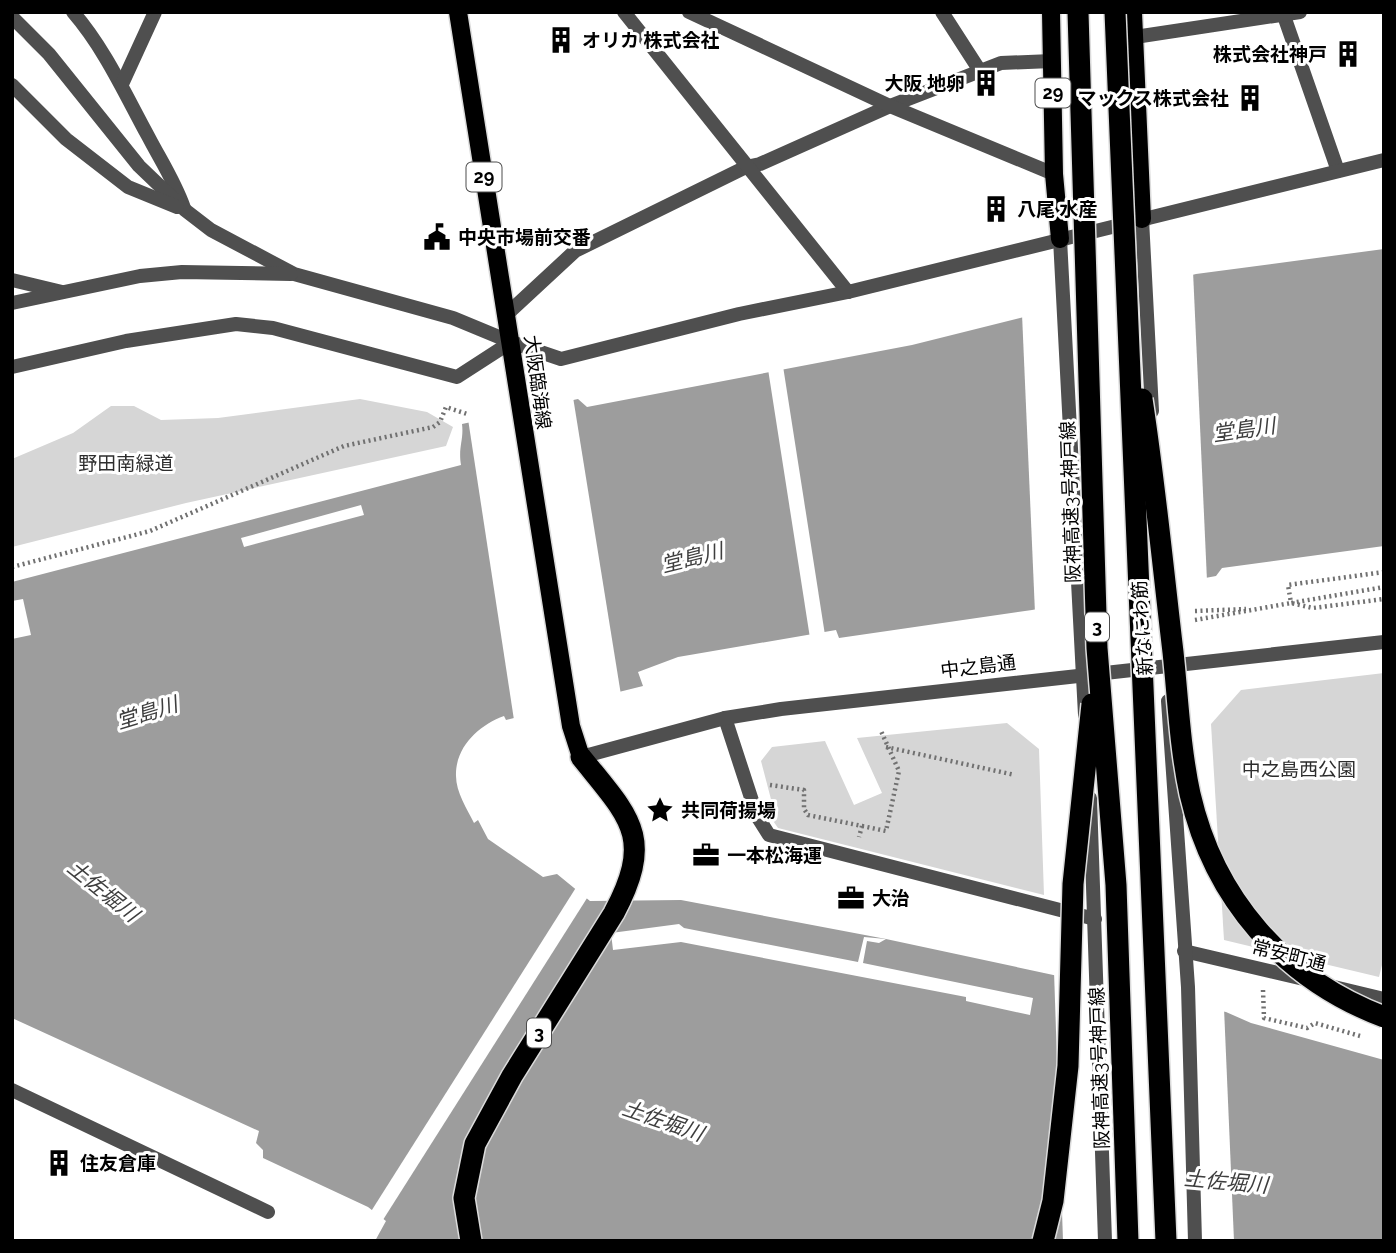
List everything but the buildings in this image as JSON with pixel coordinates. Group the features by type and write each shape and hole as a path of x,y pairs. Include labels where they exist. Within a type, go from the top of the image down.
{"highway":[{"name":"阪神高速3号神戸線","path":"1078,12 1097,648 1116,885 1128,1241"},
{"path":"1115,12 1166,1241"},
{"path":"1128,300 1148,438 1186,773 1206,844 1225,887 1267,943 1326,989 1384,1017"},
{"name":"3","path":"1043,1241 1053,1201 1068,1066 1073,884 1097,648"},
{"name":"3","path":"471,1241 464,1198 475,1144 512,1076 628,887 633,866 634,831 628,816 582,757"}],"main road":[{"name":"大阪臨海線","path":"458,12 571,726 582,757"},
{"name":"29","path":"1051,12 1054,174 1060,239"},
{"name":"新なにわ筋","path":"1133,12 1143,219"}],"street":[{"path":"73,12 122,84 156,152 174,178 185,211"},
{"path":"122,84 155,12"},
{"path":"624,12 848,292"},
{"path":"690,12 890,106 1054,174"},
{"path":"942,12 980,71"},
{"path":"1135,37 1219,19 1284,16 1300,12"},
{"path":"1284,16 1338,171"},
{"path":"12,18 49,54 121,146 185,211 211,230 295,274 453,318 561,359 739,314 848,292 1384,160"},
{"path":"507,314 575,250 746,167 760,164 890,106 1001,63 1052,61"},
{"path":"12,85 66,139 128,187 185,211"},
{"name":"新なにわ筋","path":"1143,219 1161,607 1188,988 1195,1241"},
{"name":"29","path":"1060,239 1082,675"},
{"path":"12,303 140,276 182,272 295,274"},
{"path":"12,280 66,293"},
{"path":"12,367 139,338 236,324 274,328 457,377 511,342"},
{"name":"中之島通","path":"582,757 725,718 1384,642"},
{"path":"1082,675 1095,919 1105,1241"},
{"path":"725,718 757,817 769,835 1095,919"},
{"name":"常安町通","path":"1184,951 1384,999"},
{"path":"12,1090 268,1212"}],"path":[{"path":"12,567 150,531 344,446 433,426 440,422 446,407 467,414"},
{"path":"1290,603 1289,585 1384,572"},
{"path":"1195,611 1249,609 1384,587"},
{"path":"1290,603 1313,608 1384,599"},
{"path":"1195,620 1235,615 1249,609"},
{"path":"762,783 804,790 804,809 808,815 886,831 899,771 881,731"},
{"path":"886,747 1014,775"},
{"path":"854,857 862,826"},
{"path":"889,907 894,887"},
{"path":"1262,986 1264,1018 1307,1028 1315,1023 1372,1040"}],"green space":[{"name":"野田南緑道","path":"360,399 427,412 453,427 446,446 186,503 12,547 12,459 73,433 111,406 134,406 161,420 218,418"},
{"name":"中之島西公園","path":"1384,673 1384,957 1379,977 1224,940 1211,724 1241,690"},
{"path":"1007,723 1039,749 1044,895 778,828 769,815 773,807 761,761 772,747 825,741 854,805 882,793 857,738"}],"water":[{"path":"1384,249 1384,546 1222,568 1216,576 1032,610 839,638 836,630 678,657 638,672 643,686 506,720 504,716 495,720 470,738 460,756 456,776 465,806 474,823 478,820 488,839 543,877 557,874 590,901 681,900 886,939 1226,1012 1251,1023 1384,1060 1384,1241 375,1241 386,1221 368,1207 263,1158 263,1150 256,1143 259,1131 12,1018 12,582 461,465 462,424 578,399 587,407 912,345 1196,274"}],"pier":[{"path":"1193,271 1207,581 1035,613 1022,314"},
{"path":"783,366 825,635 810,638 768,369"},
{"path":"573,397 621,695 514,720 468,419"},
{"path":"361,505 364,515 244,547 241,538"},
{"path":"23,599 31,635 12,639 12,601"},
{"path":"577,886 589,895 381,1223 370,1213"},
{"path":"679,924 684,928 858,962 864,937 886,939 879,943 867,941 863,963 1033,998 1030,1015 966,1001 966,997 681,942 613,950 611,933"},
{"path":"1054,971 1224,1008 1234,1241 1063,1241"}],"place":[{"name":"オリカ 株式会社","path":"561,40"},
{"name":"株式会社神戸","path":"1348,54"},
{"name":"大阪 地卵","path":"986,83"},
{"name":"マックス株式会社","path":"1250,98"},
{"name":"八尾 水産","path":"996,209"},
{"name":"中央市場前交番","path":"437,237"},
{"name":"共同荷揚場","path":"660,810"},
{"name":"一本松海運","path":"706,855"},
{"name":"大治","path":"851,898"},
{"name":"住友倉庫","path":"59,1163"}],"water label":[{"name":"堂島川","path":"1244,430"},
{"name":"堂島川","path":"692,558"},
{"name":"堂島川","path":"147,713"},
{"name":"土佐堀川","path":"103,891"},
{"name":"土佐堀川","path":"663,1121"},
{"name":"土佐堀川","path":"1226,1182"}]}
